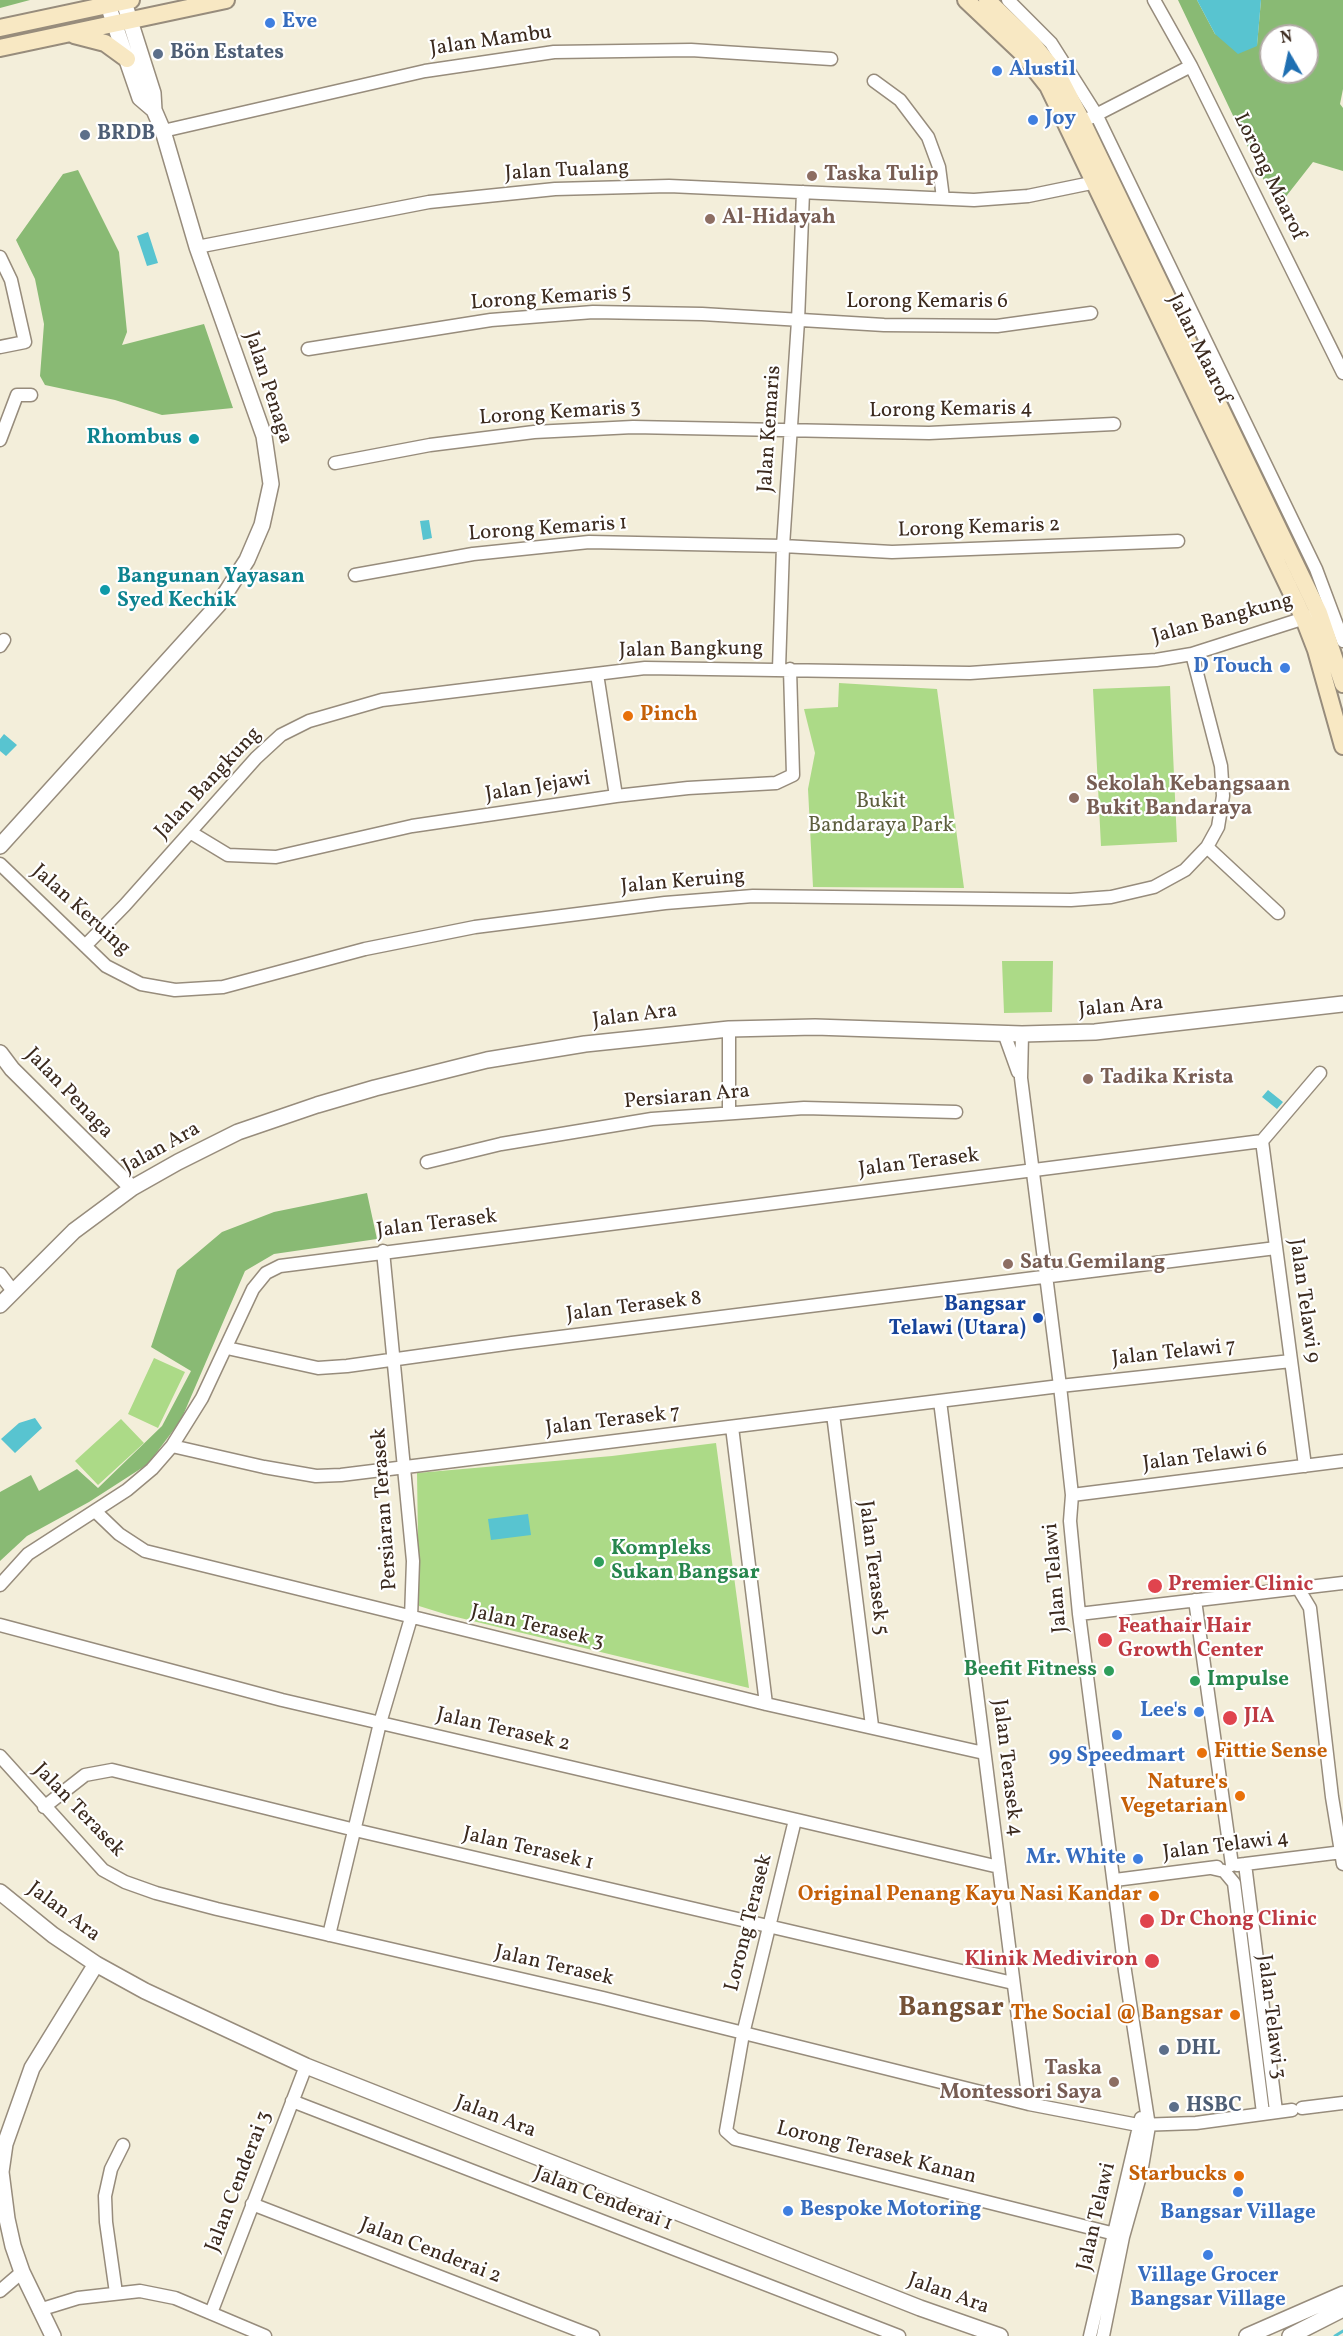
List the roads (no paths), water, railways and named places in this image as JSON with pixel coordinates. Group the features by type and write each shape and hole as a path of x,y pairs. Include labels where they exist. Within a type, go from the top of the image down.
{"main road":[{"path":"0,48 226,0"},
{"name":"Jalan Maarof","path":"966,0 1021,52 1048,86 1082,121"},
{"name":"Jalan Maarof","path":"987,0 1032,43 1058,75 1082,121 1101,181 1343,684"},
{"path":"0,28 119,1"},
{"path":"63,35 96,39 115,48 127,59"},
{"name":"Jalan Maarof","path":"1312,616 1316,650 1343,746"}],"street":[{"name":"Jalan Maarof","path":"1008,0 1051,43 1082,121 1316,569 1343,641"},
{"name":"Lorong Maarof","path":"1154,0 1191,66 1343,373"},
{"path":"119,1 122,21"},
{"name":"Jalan Penaga","path":"122,21 127,59 140,98 154,110"},
{"name":"Jalan Penaga","path":"0,846 218,605 247,560 262,525 272,484 264,436 197,247 163,131 154,110 153,93 122,21"},
{"name":"Jalan Mambu","path":"163,131 425,71 554,52 691,50 831,59"},
{"path":"1082,121 1191,66"},
{"path":"874,81 900,100 928,137 939,167 943,198"},
{"name":"Jalan Tualang","path":"197,247 429,202 555,189 669,186 943,198 1028,196 1101,181"},
{"name":"Jalan Kemaris","path":"784,669 783,546 798,321 803,192"},
{"path":"0,257 11,280 26,342 0,347"},
{"name":"Lorong Kemaris 5","path":"308,349 491,320 593,312 702,314 798,321"},
{"name":"Lorong Kemaris 6","path":"798,321 997,326 1090,314"},
{"path":"0,440 17,394 31,395"},
{"name":"Lorong Kemaris 4","path":"789,430 929,434 1114,424"},
{"name":"Lorong Kemaris 3","path":"335,463 430,445 534,432 633,427 789,430"},
{"name":"Lorong Kemaris 2","path":"783,546 892,552 1178,541"},
{"name":"Lorong Kemaris 1","path":"355,575 473,554 589,542 783,546"},
{"name":"Jalan Bangkung","path":"85,946 125,905 256,758 281,735 309,721 382,700 645,668 970,673 1156,660 1192,654 1312,616"},
{"name":"Jalan Keruing","path":"0,864 106,966 141,984 175,990 223,987 365,948 475,927 665,903 753,896 1071,900 1112,897 1154,887 1185,870 1207,847 1218,827 1223,796 1221,766 1192,654"},
{"name":"Jalan Jejawi","path":"190,832 228,855 276,857 412,826 616,796 688,788 776,783 793,776 784,669"},
{"path":"597,674 616,796"},
{"path":"1207,847 1278,913"},
{"name":"Jalan Ara","path":"0,1305 74,1231 132,1188 238,1132 375,1088 498,1059 585,1044 729,1029 815,1027 1022,1034 1136,1029 1343,1004"},
{"name":"Persiaran Ara","path":"729,1029 729,1112"},
{"name":"Jalan Telawi","path":"1004,1033 1021,1078"},
{"name":"Jalan Telawi","path":"1022,1034 1021,1078 1072,1495 1070,1521 1079,1614 1146,2108 1090,2336"},
{"name":"Jalan Penaga","path":"0,1053 12,1069 132,1188"},
{"path":"1032,1170 1262,1141 1320,1073"},
{"name":"Persiaran Ara","path":"427,1162 576,1130 729,1112 858,1108 956,1112"},
{"name":"Jalan Telawi 9","path":"1262,1141 1305,1466"},
{"name":"Jalan Terasek","path":"0,1586 28,1554 95,1511 152,1469 172,1446 202,1398 253,1289 266,1273 280,1266 383,1251 1032,1170"},
{"name":"Jalan Terasek 8","path":"227,1348 318,1368 1276,1248"},
{"name":"Persiaran Terasek","path":"329,1935 380,1723 411,1618 413,1560 383,1251"},
{"path":"0,1274 13,1290"},
{"name":"Jalan Telawi 7","path":"1060,1386 1291,1361"},
{"name":"Jalan Terasek 7","path":"172,1446 316,1476 404,1469 1060,1386"},
{"name":"Jalan Terasek 4","path":"940,1401 1029,2104"},
{"name":"Jalan Terasek 5","path":"832,1414 872,1726"},
{"path":"732,1427 766,1704"},
{"name":"Jalan Telawi 6","path":"1072,1495 1343,1461"},
{"name":"Jalan Terasek 3","path":"95,1511 125,1539 146,1551 766,1704 984,1753"},
{"path":"1079,1614 1343,1583"},
{"path":"1298,1588 1310,1608 1342,1856"},
{"path":"1195,1600 1232,1865"},
{"name":"Jalan Terasek 2","path":"0,1625 282,1700 999,1868"},
{"name":"Jalan Terasek","path":"0,1756 103,1870 125,1882 217,1909 603,1998 1029,2104 1143,2126 1196,2123 1343,2103"},
{"name":"Jalan Terasek 1","path":"44,1807 85,1775 98,1770 111,1770 355,1830 1013,1983"},
{"name":"Lorong Terasek","path":"743,2034 795,1820"},
{"name":"Jalan Telawi 4","path":"1115,1880 1232,1865 1342,1856"},
{"name":"Jalan Telawi 3","path":"1245,1864 1276,2111"},
{"name":"Jalan Telawi 3","path":"1211,1868 1224,1871 1234,1883 1263,2113"},
{"name":"Jalan Ara","path":"0,1892 53,1935 96,1964 145,1991 306,2066 920,2308 1000,2336"},
{"path":"52,2336 22,2272 9,2228 1,2172 5,2144 32,2068 96,1964"},
{"name":"Lorong Terasek Kanan","path":"743,2034 726,2131 735,2139 1115,2234"},
{"name":"Jalan Cenderai 3","path":"211,2313 306,2066"},
{"name":"Jalan Cenderai 1","path":"292,2101 899,2336"},
{"name":"Jalan Telawi","path":"1103,2336 1123,2237 1141,2173 1143,2126"},
{"path":"116,2293 106,2222 105,2196 111,2169 123,2145"},
{"name":"Jalan Cenderai 2","path":"252,2204 593,2336"},
{"path":"0,2291 22,2272"},
{"path":"39,2310 78,2298 140,2291 161,2295 265,2336"},
{"path":"1247,2336 1343,2294"},
{"path":"1282,2336 1292,2323 1316,2307"},
{"path":"1290,2336 1343,2309"}],"water":[{"path":"1197,0 1261,0 1257,46 1238,54 1215,34"},
{"path":"148,232 158,263 147,266 137,236"},
{"path":"429,520 432,538 423,540 420,521"},
{"path":"4,734 17,745 6,756 0,751 0,739"},
{"path":"1268,1090 1283,1102 1277,1109 1262,1097"},
{"path":"35,1418 42,1428 15,1453 1,1439 19,1423"},
{"path":"528,1514 531,1535 491,1540 488,1519"}],"waterway":[{"path":"1335,2336 1343,2331"}],"place":[{"name":"Eve","path":"270,23"},
{"name":"Bön Estates","path":"158,54"},
{"name":"Alustil","path":"997,71"},
{"name":"Joy","path":"1033,120"},
{"name":"BRDB","path":"85,135"},
{"name":"Taska Tulip","path":"812,176"},
{"name":"Al-Hidayah","path":"710,219"},
{"name":"Rhombus","path":"194,439"},
{"name":"Bangunan Yayasan Syed Kechik","path":"105,590"},
{"name":"D Touch","path":"1285,668"},
{"name":"Pinch","path":"628,716"},
{"name":"Sekolah Kebangsaan Bukit Bandaraya","path":"1074,798"},
{"name":"Tadika Krista","path":"1088,1079"},
{"name":"Satu Gemilang","path":"1008,1264"},
{"name":"Bangsar Telawi (Utara)","path":"1038,1318"},
{"name":"Kompleks Sukan Bangsar","path":"599,1562"},
{"name":"Premier Clinic","path":"1155,1586"},
{"name":"Feathair Hair Growth Center","path":"1105,1640"},
{"name":"Beefit Fitness","path":"1109,1671"},
{"name":"Impulse","path":"1195,1681"},
{"name":"Lee's","path":"1199,1712"},
{"name":"JIA","path":"1230,1718"},
{"name":"99 Speedmart","path":"1117,1735"},
{"name":"Fittie Sense","path":"1202,1753"},
{"name":"Nature's Vegetarian","path":"1240,1796"},
{"name":"Mr. White","path":"1138,1859"},
{"name":"Original Penang Kayu Nasi Kandar","path":"1154,1896"},
{"name":"Dr Chong Clinic","path":"1147,1921"},
{"name":"Klinik Mediviron","path":"1152,1961"},
{"name":"The Social @ Bangsar","path":"1235,2015"},
{"name":"DHL","path":"1164,2050"},
{"name":"Taska Montessori Saya","path":"1114,2082"},
{"name":"HSBC","path":"1174,2107"},
{"name":"Starbucks","path":"1239,2176"},
{"name":"Bangsar Village","path":"1238,2192"},
{"name":"Bespoke Motoring","path":"788,2211"},
{"name":"Village Grocer Bangsar Village","path":"1208,2255"}],"district":[{"name":"Bangsar","path":"951,2010"}],"park label":[{"name":"Bukit Bandaraya Park","path":"881,815"}]}
